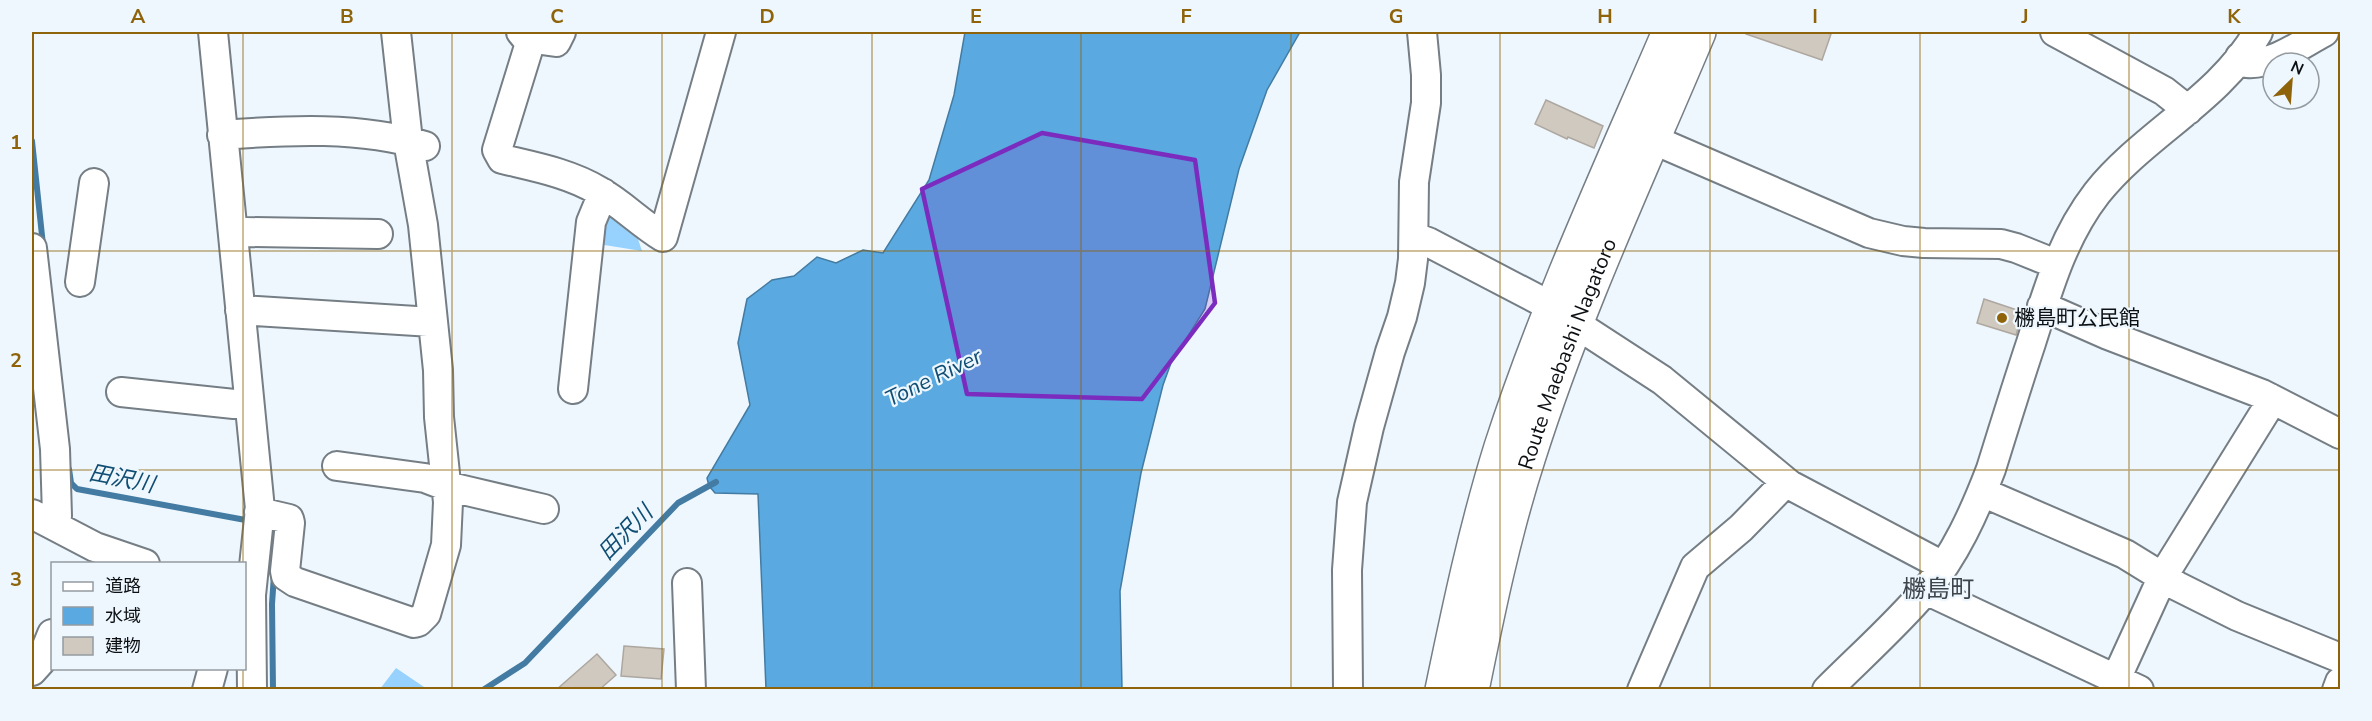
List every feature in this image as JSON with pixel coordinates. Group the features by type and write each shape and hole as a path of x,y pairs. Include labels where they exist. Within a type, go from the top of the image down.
{"main road":[{"name":"Route Maebashi Nagatoro","path":"1472,690 1495,580 1541,418 1563,316 1669,32"},
{"name":"Route Maebashi Nagatoro","path":"1442,690 1484,507 1510,422 1654,140 1700,32"}],"street":[{"path":"213,32 260,512 248,595 252,690"},
{"path":"260,512 289,519 284,567 288,578 414,623 422,619 430,605 446,545 448,515 423,225 419,144 396,32"},
{"path":"524,35 556,42 561,32"},
{"path":"524,35 530,43 497,150 502,159 571,177 619,204 648,228 663,237 721,32"},
{"path":"1348,690 1347,570 1352,502 1368,427 1410,284 1414,237 1414,182 1426,103 1422,32"},
{"path":"2055,32 2164,91 2188,110"},
{"path":"1827,690 1926,590 1960,537 1982,492 2056,264 2072,231 2103,187 2140,150 2188,110 2240,57 2258,32"},
{"path":"2240,57 2247,63 2264,62 2324,32"},
{"path":"222,135 342,132 419,144"},
{"path":"1654,140 1869,233 1924,243 2001,244 2056,264"},
{"path":"80,282 94,183"},
{"path":"573,389 591,222 603,194"},
{"path":"233,233 378,234"},
{"path":"1414,237 1529,295 1563,316 1662,380 1786,482 1943,566"},
{"path":"32,248 55,449 57,516 42,520"},
{"path":"2042,306 2109,335 2270,398 2340,434"},
{"path":"240,310 432,322"},
{"path":"121,392 234,404 249,403"},
{"path":"1926,590 2122,686 2163,576 2268,407 2270,398"},
{"path":"337,466 425,478 446,486 544,509"},
{"path":"1642,690 1695,567 1735,534 1786,482"},
{"path":"1982,492 2103,543 2236,616 2340,658"},
{"path":"42,520 88,554 134,562"},
{"path":"687,583 692,690"},
{"path":"32,671 41,661 51,636"},
{"path":"207,690 213,670"},
{"path":"2337,690 2340,682"}],"highlighted area":[{"path":"1042,133 1195,160 1215,303 1142,399 967,394 922,189"}],"shaded area":[{"path":"605,208 635,230 642,251 598,244"},
{"path":"396,668 427,689 380,689"}],"water":[{"name":"Tone River","path":"965,32 1300,32 1267,90 1239,169 1205,309 1171,363 1163,385 1141,473 1120,591 1122,689 766,689 758,494 715,493 709,486 707,478 750,405 738,343 747,299 772,280 794,276 817,257 836,263 863,250 883,253 929,180 954,95"}],"building":[{"path":"1746,32 1823,32 1831,34 1822,60 1746,34"},
{"path":"1546,100 1603,126 1594,148 1568,137 1567,139 1535,124"},
{"name":"橳島町公民館","path":"1984,299 2023,312 2016,335 1977,323"},
{"path":"624,646 664,649 661,679 621,676"},
{"path":"597,654 616,675 599,690 556,690"}],"waterway":[{"name":"田沢川","path":"32,141 43,245"},
{"name":"田沢川","path":"69,469 71,483 77,489 251,521"},
{"name":"田沢川","path":"483,690 525,663 678,503 716,482"},
{"name":"田沢川","path":"273,690 274,575"}],"place":[{"name":"橳島町公民館","path":"2002,318"}],"district":[{"name":"橳島町","path":"1938,589"}]}
